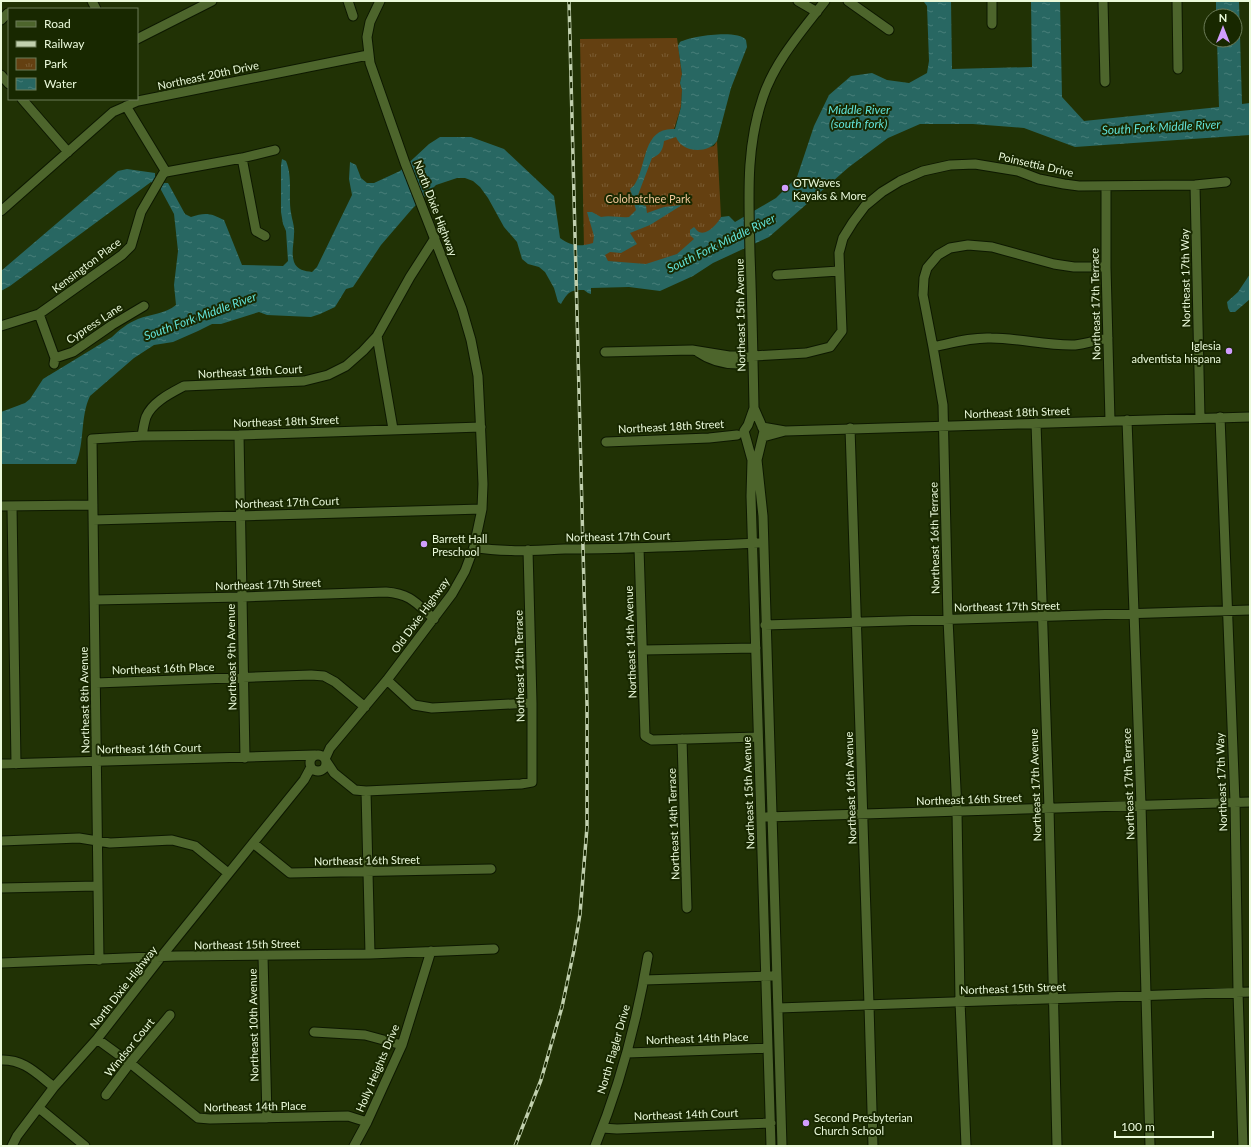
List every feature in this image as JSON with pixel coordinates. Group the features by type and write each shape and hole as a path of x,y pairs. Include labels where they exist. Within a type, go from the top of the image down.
{"street":[{"path":"138,38 212,1"},
{"path":"348,1 353,16"},
{"name":"North Dixie Highway","path":"380,1 370,22 367,37 371,68 405,163 462,309 471,340 478,376 481,427"},
{"path":"798,1 817,12"},
{"name":"Northeast 15th Avenue","path":"762,427 754,408 749,205 749,165 751,146 757,115 763,96 782,58 825,1"},
{"path":"848,1 889,30"},
{"path":"992,1 992,24"},
{"path":"1103,1 1105,82"},
{"path":"1177,1 1178,69"},
{"path":"1,20 8,13"},
{"name":"Northeast 20th Drive","path":"138,98 368,54"},
{"path":"1,75 8,83"},
{"path":"23,100 68,152"},
{"name":"Northeast 20th Drive","path":"1,211 113,112 134,100"},
{"path":"126,106 166,172 242,158 275,150"},
{"path":"242,158 256,231 265,236"},
{"name":"Poinsettia Drive","path":"605,352 681,350 698,352 717,362 738,364 743,358 753,356 806,352 830,347 842,331 839,253 843,238 865,206 882,192 900,181 923,171 950,165 975,164 1018,171 1039,179 1064,184 1106,186 1195,185 1226,182"},
{"name":"Kensington Place","path":"1,326 39,314 122,255 131,246 141,212 147,199 162,174 166,172"},
{"name":"Northeast 17th Way","path":"1195,185 1200,418"},
{"name":"Northeast 17th Terrace","path":"1106,186 1106,267 1110,421"},
{"name":"Northeast 18th Court","path":"142,436 146,417 156,405 170,394 184,386 304,381 328,375 346,366 377,336 410,277 435,238"},
{"name":"Northeast 16th Terrace","path":"966,1146 960,1001 957,811 948,619 943,404 923,295 924,278 927,268 938,255 950,248 968,245 992,248 1054,264 1074,267 1106,267"},
{"path":"777,275 839,271"},
{"name":"Cypress Lane","path":"39,314 55,361 72,352 112,324 144,306"},
{"path":"377,336 393,429"},
{"path":"933,347 990,338 1009,338 1058,345 1076,345 1108,338"},
{"name":"Northeast 15th Avenue","path":"747,426 754,408"},
{"name":"Northeast 18th Street","path":"762,427 785,431 1250,416"},
{"name":"Northeast 17th Way","path":"1220,417 1235,802 1238,992 1243,1146"},
{"name":"Northeast 17th Terrace","path":"1127,420 1141,805 1150,1146"},
{"path":"743,437 752,442 756,442 762,438 764,434 762,427 755,423 747,426"},
{"name":"Northeast 17th Avenue","path":"1036,423 1057,1146"},
{"name":"Northeast 18th Street","path":"606,442 743,437 747,426"},
{"name":"Northeast 18th Street","path":"92,439 142,436 239,435 481,427"},
{"name":"Old Dixie Highway","path":"253,843 387,680 452,594 465,571 474,547 482,509 483,484 481,427"},
{"name":"Northeast 16th Avenue","path":"850,428 873,1146"},
{"name":"Northeast 18th Street","path":"762,438 785,431"},
{"name":"Northeast 9th Avenue","path":"239,435 245,758"},
{"name":"Northeast 15th Avenue","path":"743,437 752,460 751,496 771,1146"},
{"name":"Northeast 15th Avenue","path":"762,438 757,460 761,497 763,543 782,1146"},
{"name":"Northeast 8th Avenue","path":"92,439 99,960"},
{"path":"1,506 93,505"},
{"path":"12,506 16,764"},
{"name":"Northeast 17th Court","path":"93,520 482,509"},
{"name":"Northeast 17th Court","path":"474,547 493,550 528,550 639,548 763,543"},
{"name":"Northeast 14th Avenue","path":"639,548 646,736 652,740 682,739"},
{"name":"Northeast 12th Terrace","path":"528,550 532,703 532,782"},
{"name":"Northeast 17th Street","path":"94,600 399,593 408,597 434,619"},
{"name":"Northeast 17th Street","path":"765,625 1250,610"},
{"path":"643,650 756,648"},
{"name":"Northeast 16th Place","path":"96,683 310,675 324,676 335,682 365,707"},
{"path":"387,680 414,705 432,708 532,703"},
{"path":"682,739 758,737"},
{"name":"Northeast 14th Terrace","path":"682,739 687,908"},
{"name":"Northeast 16th Court","path":"1,764 298,757 318,763 334,773 355,790 366,791 517,785 532,782"},
{"path":"366,791 370,954"},
{"name":"Northeast 16th Street","path":"761,817 1250,802"},
{"path":"1,841 79,838 110,843 172,840 195,846 228,873"},
{"name":"North Dixie Highway","path":"12,1146 17,1136 54,1087 97,1039 253,843"},
{"name":"Northeast 16th Street","path":"253,843 290,873 491,869"},
{"path":"1,888 98,886"},
{"name":"Northeast 15th Street","path":"1,963 161,957 370,954 494,949"},
{"name":"Holly Heights Drive","path":"354,1146 367,1122 402,1045 431,951"},
{"name":"Northeast 10th Avenue","path":"263,956 267,1118"},
{"name":"North Flagler Drive","path":"595,1146 627,1053 648,956"},
{"path":"644,980 776,975"},
{"name":"Northeast 15th Street","path":"778,1008 1250,992"},
{"name":"Windsor Court","path":"106,1095 130,1063 170,1015"},
{"path":"314,1032 366,1035 402,1045"},
{"name":"Northeast 14th Place","path":"97,1039 130,1063 198,1118 348,1116 367,1122"},
{"name":"Northeast 14th Place","path":"627,1053 768,1048"},
{"path":"1,1060 16,1061 23,1064 54,1087"},
{"path":"38,1108 85,1146"},
{"name":"Northeast 14th Court","path":"602,1128 617,1129 771,1123"}],"green space":[{"name":"Colohatchee Park","path":"677,38 682,74 680,83 682,90 681,107 674,129 701,149 714,146 717,141 721,217 717,225 672,260 646,272 604,267 584,249 580,39"}],"water":[{"name":"Middle River (south fork)","path":"921,1 951,1 952,69 1032,67 1031,1 1060,1 1062,97 1084,121 1219,107 1217,48 1240,48 1242,104 1250,103 1250,135 1075,147 1024,128 973,124 920,124 888,138 849,167 769,237 713,263 693,276 660,291 629,287 591,288 591,294 584,290 575,290 568,294 561,304 558,302 554,288 545,272 539,267 528,264 522,259 517,242 504,227 488,198 480,187 473,181 465,178 457,178 436,185 412,209 381,245 353,287 346,289 335,307 311,317 267,315 259,312 221,324 212,324 173,342 154,345 134,358 90,396 85,412 81,447 76,464 1,464 1,412 25,403 30,399 43,379 112,337 127,325 138,319 163,312 176,305 174,285 178,251 174,214 160,188 151,182 10,286 1,291 1,271 118,171 127,169 155,173 155,176 164,183 168,183 185,214 191,217 200,214 208,214 224,220 242,265 283,266 288,261 286,231 281,212 281,165 282,159 286,161 290,180 290,207 294,229 293,259 295,265 299,268 304,271 312,272 317,267 352,195 349,179 350,162 356,165 361,178 367,183 374,183 400,171 429,144 440,137 471,137 504,149 554,196 560,238 575,245 593,243 594,236 587,212 592,212 601,217 629,217 636,210 630,189 635,184 640,174 651,140 657,134 665,130 675,129 681,107 682,90 680,83 682,74 678,46 680,42 704,36 725,34 741,37 746,40 747,47 731,88 717,141 708,148 695,150 684,146 676,137 664,141 661,152 652,158 638,195 640,204 646,206 647,213 664,207 682,205 650,225 630,233 637,244 621,253 610,252 605,255 608,261 646,264 677,254 694,239 690,235 690,230 694,227 698,232 702,233 709,231 721,217 729,216 735,222 776,198 797,177 814,126 829,95 851,76 872,73 887,80 909,83 927,73 929,61 927,6"},
{"name":"Middle River (south fork)","path":"1216,1 1239,1 1239,8 1216,8"},
{"path":"1250,274 1250,299 1235,312 1230,312 1227,302 1238,292"}],"railway":[{"path":"515,1146 541,1080 562,1007 580,914 587,827 587,705 569,1"}],"place":[{"name":"OTWaves Kayaks & More","path":"785,188"},
{"name":"Iglesia adventista hispana","path":"1229,351"},
{"name":"Barrett Hall Preschool","path":"424,544"},
{"name":"Second Presbyterian Church School","path":"806,1123"}],"water label":[{"name":"South Fork Middle River","path":"1161,127"},
{"name":"South Fork Middle River","path":"721,243"},
{"name":"South Fork Middle River","path":"200,316"}]}
